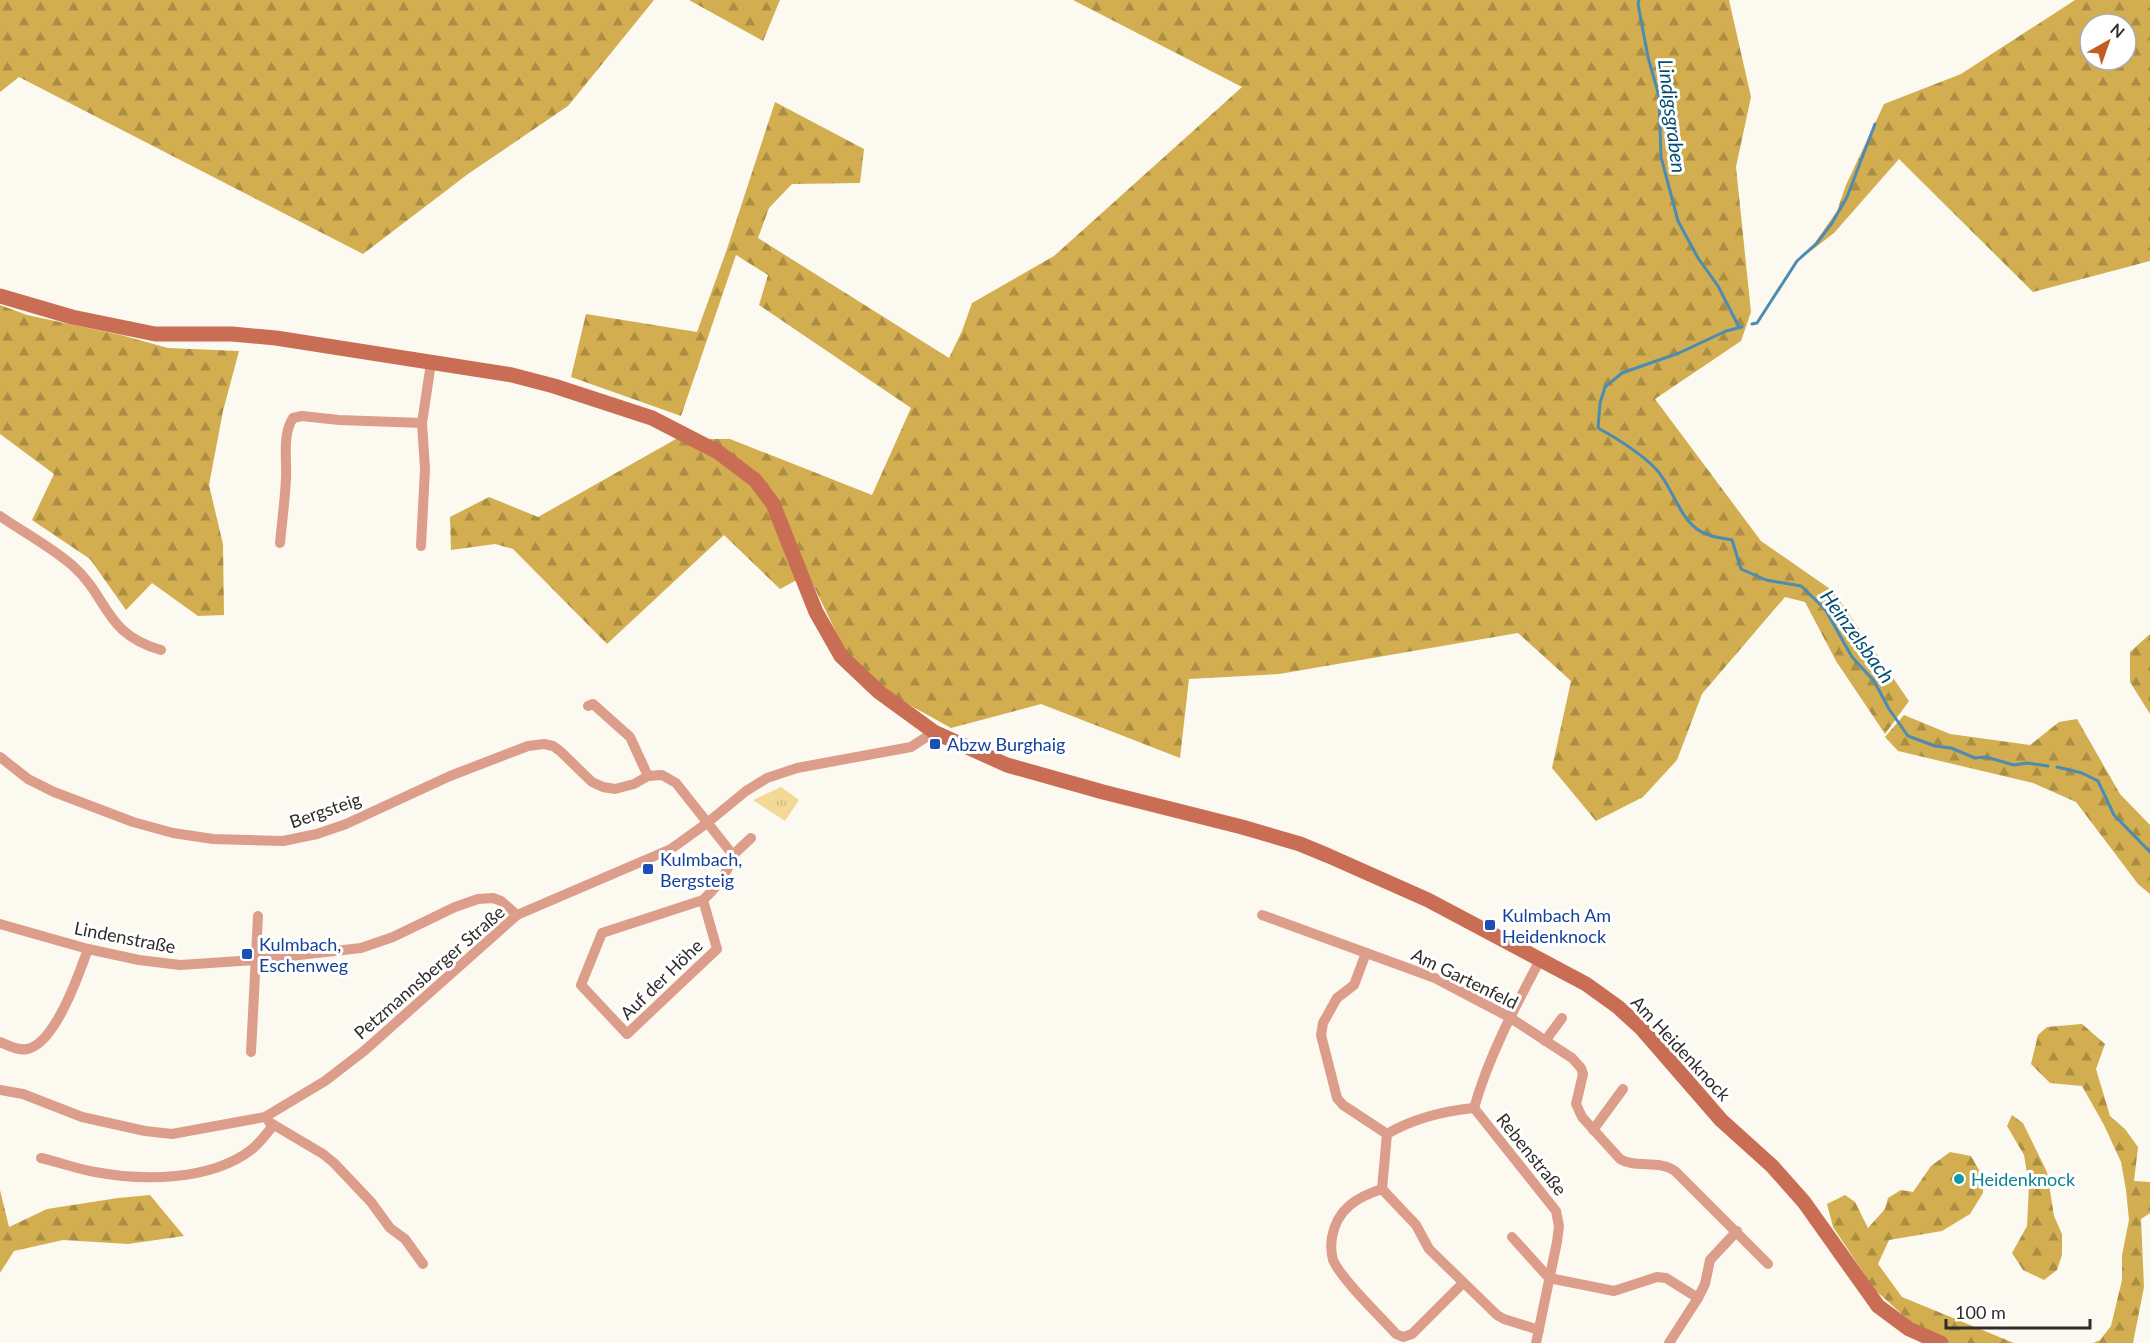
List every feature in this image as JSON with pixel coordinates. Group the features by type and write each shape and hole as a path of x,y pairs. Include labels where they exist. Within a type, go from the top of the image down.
{"street":[{"name":"Am Heidenknock","path":"0,296 72,318 155,334 232,334 276,338 512,375 554,386 652,418 718,452 755,480 773,504 816,612 841,656 879,692 934,732 1007,765 1242,827 1300,844 1329,856 1428,900 1541,958 1602,995 1642,1029 1721,1120 1772,1166 1804,1202 1878,1306 1909,1329 1941,1343"},
{"path":"421,546 425,469 422,423 430,363"},
{"path":"280,543 286,477 285,448 288,425 292,418 302,416 339,420 422,423"},
{"path":"0,516 73,566 91,587 127,645"},
{"path":"116,625 141,644 161,650"},
{"path":"588,706 594,704 630,737 648,776 662,775 676,783 734,855"},
{"name":"Petzmannsberger Straße","path":"0,1090 23,1094 82,1117 145,1131 172,1134 269,1122 364,1052 517,915 671,849 707,823 746,790 767,778 797,768 911,747 934,732"},
{"name":"Bergsteig","path":"0,758 28,779 54,792 133,822 173,833 213,839 258,841 283,841 317,834 346,824 450,776 528,746 544,744 553,746 592,782 603,787 615,789 634,784 648,776"},
{"path":"703,900 718,883 734,855 751,838"},
{"name":"Lindenstraße","path":"0,924 88,949 139,960 180,965 255,960 361,948 393,937 454,907 478,899 493,898 501,901 517,915"},
{"name":"Auf der Höhe","path":"703,900 717,949 627,1034 581,985 602,933 703,900"},
{"name":"Am Gartenfeld","path":"1262,915 1435,978 1509,1017 1572,1058 1581,1068 1582,1081 1576,1104 1582,1117 1620,1159 1626,1163 1662,1165 1675,1171 1768,1264"},
{"path":"251,1052 258,916"},
{"path":"0,1042 26,1050 45,1039 76,982 88,949"},
{"path":"1366,953 1354,985 1333,1004 1323,1023 1321,1035 1337,1098 1343,1105 1387,1134"},
{"name":"Rebenstraße","path":"1536,1343 1557,1242 1559,1226 1556,1211 1474,1108 1482,1079 1509,1017 1541,958"},
{"path":"1545,1041 1562,1018"},
{"path":"1593,1130 1623,1089"},
{"path":"1387,1134 1443,1112 1474,1108"},
{"path":"41,1158 94,1172 160,1178 194,1173 217,1168 237,1159 259,1143 269,1122 334,1163 371,1202 390,1228 405,1239 423,1264"},
{"path":"1387,1134 1382,1189 1416,1225 1429,1249 1463,1283 1504,1319 1539,1330"},
{"path":"1382,1189 1369,1193 1350,1204 1338,1220 1331,1251 1340,1272 1396,1334 1403,1337 1412,1334 1463,1283"},
{"path":"1669,1343 1705,1284 1710,1260 1737,1231"},
{"path":"1512,1237 1549,1278 1614,1291 1657,1277 1666,1278 1698,1298"}],"green space":[{"path":"0,0 654,0 568,106 468,174 363,254 19,77 0,92"},
{"path":"689,0 780,0 763,41"},
{"path":"1073,0 1729,0 1751,97 1736,167 1751,312 1741,341 1655,399 1761,541 1833,591 1909,701 1885,734 1836,661 1805,602 1785,597 1702,694 1677,760 1643,797 1596,821 1552,768 1571,681 1518,633 1279,674 1189,679 1180,758 1041,704 951,728 888,693 847,655 808,574 780,589 724,535 607,644 513,549 495,544 451,550 450,517 489,497 538,517 676,439 730,439 872,495 911,408 759,305 768,275 736,255 681,416 571,377 586,314 697,332 775,102 864,149 860,183 792,184 769,208 758,238 949,358 972,303 1054,256 1242,87"},
{"path":"2075,0 2150,0 2150,261 2033,292 1899,159 1834,233 1807,254 1837,211 1846,185 1884,104 1961,74"},
{"path":"0,305 27,315 121,335 168,348 239,351 223,411 209,485 223,544 224,615 198,616 152,583 126,610 90,559 32,520 54,474 0,434"},
{"path":"2150,634 2150,714 2130,682 2130,652"},
{"path":"1904,715 1950,734 2030,745 2059,722 2077,719 2120,794 2150,825 2150,894 2138,884 2076,802 2033,783 1898,751 1885,737"},
{"path":"781,787 799,800 785,821 753,800"},
{"path":"2082,1024 2105,1044 2096,1069 2110,1116 2125,1129 2138,1147 2134,1181 2150,1182 2150,1213 2141,1219 2144,1287 2133,1343 2093,1343 2100,1340 2111,1326 2122,1280 2122,1255 2129,1220 2121,1162 2082,1086 2050,1083 2031,1064 2038,1035 2047,1027"},
{"path":"2012,1115 2023,1123 2047,1172 2054,1216 2062,1234 2062,1255 2057,1270 2044,1280 2023,1270 2012,1253 2027,1226 2029,1185 2024,1155 2007,1126"},
{"path":"1950,1152 1971,1156 1983,1177 1983,1193 1970,1214 1942,1231 1889,1240 1878,1264 1902,1297 2014,1343 1948,1343 1915,1326 1875,1290 1833,1227 1827,1204 1845,1195 1855,1202 1868,1228 1885,1209 1888,1198 1901,1190 1913,1192 1931,1166"},
{"path":"0,1190 9,1227 47,1209 150,1195 184,1236 128,1244 63,1240 14,1251 0,1273"}],"waterway":[{"name":"Lindigsgraben","path":"1639,0 1648,57 1659,96 1661,157 1678,221 1698,258 1718,286 1739,327"},
{"name":"Heinzelsbach","path":"1752,324 1757,323 1797,261 1817,243 1832,223 1847,197 1875,124"},
{"name":"Heinzelsbach","path":"1742,327 1726,331 1679,353 1622,373 1605,387 1600,403 1598,428 1628,446 1655,468 1691,524 1714,537 1732,540 1741,569 1766,580 1801,586 1825,609 1852,657 1874,681 1889,709 1908,736 1935,746 1951,748 1975,758 1986,757 2014,765 2027,763 2048,766"},
{"name":"Heinzelsbach","path":"2057,767 2082,773 2098,781 2114,815 2150,852"}],"place":[{"name":"Abzw Burghaig","path":"935,744"},
{"name":"Kulmbach, Bergsteig","path":"648,869"},
{"name":"Kulmbach Am Heidenknock","path":"1490,925"},
{"name":"Kulmbach, Eschenweg","path":"247,954"},
{"name":"Heidenknock","path":"1959,1179"}]}
